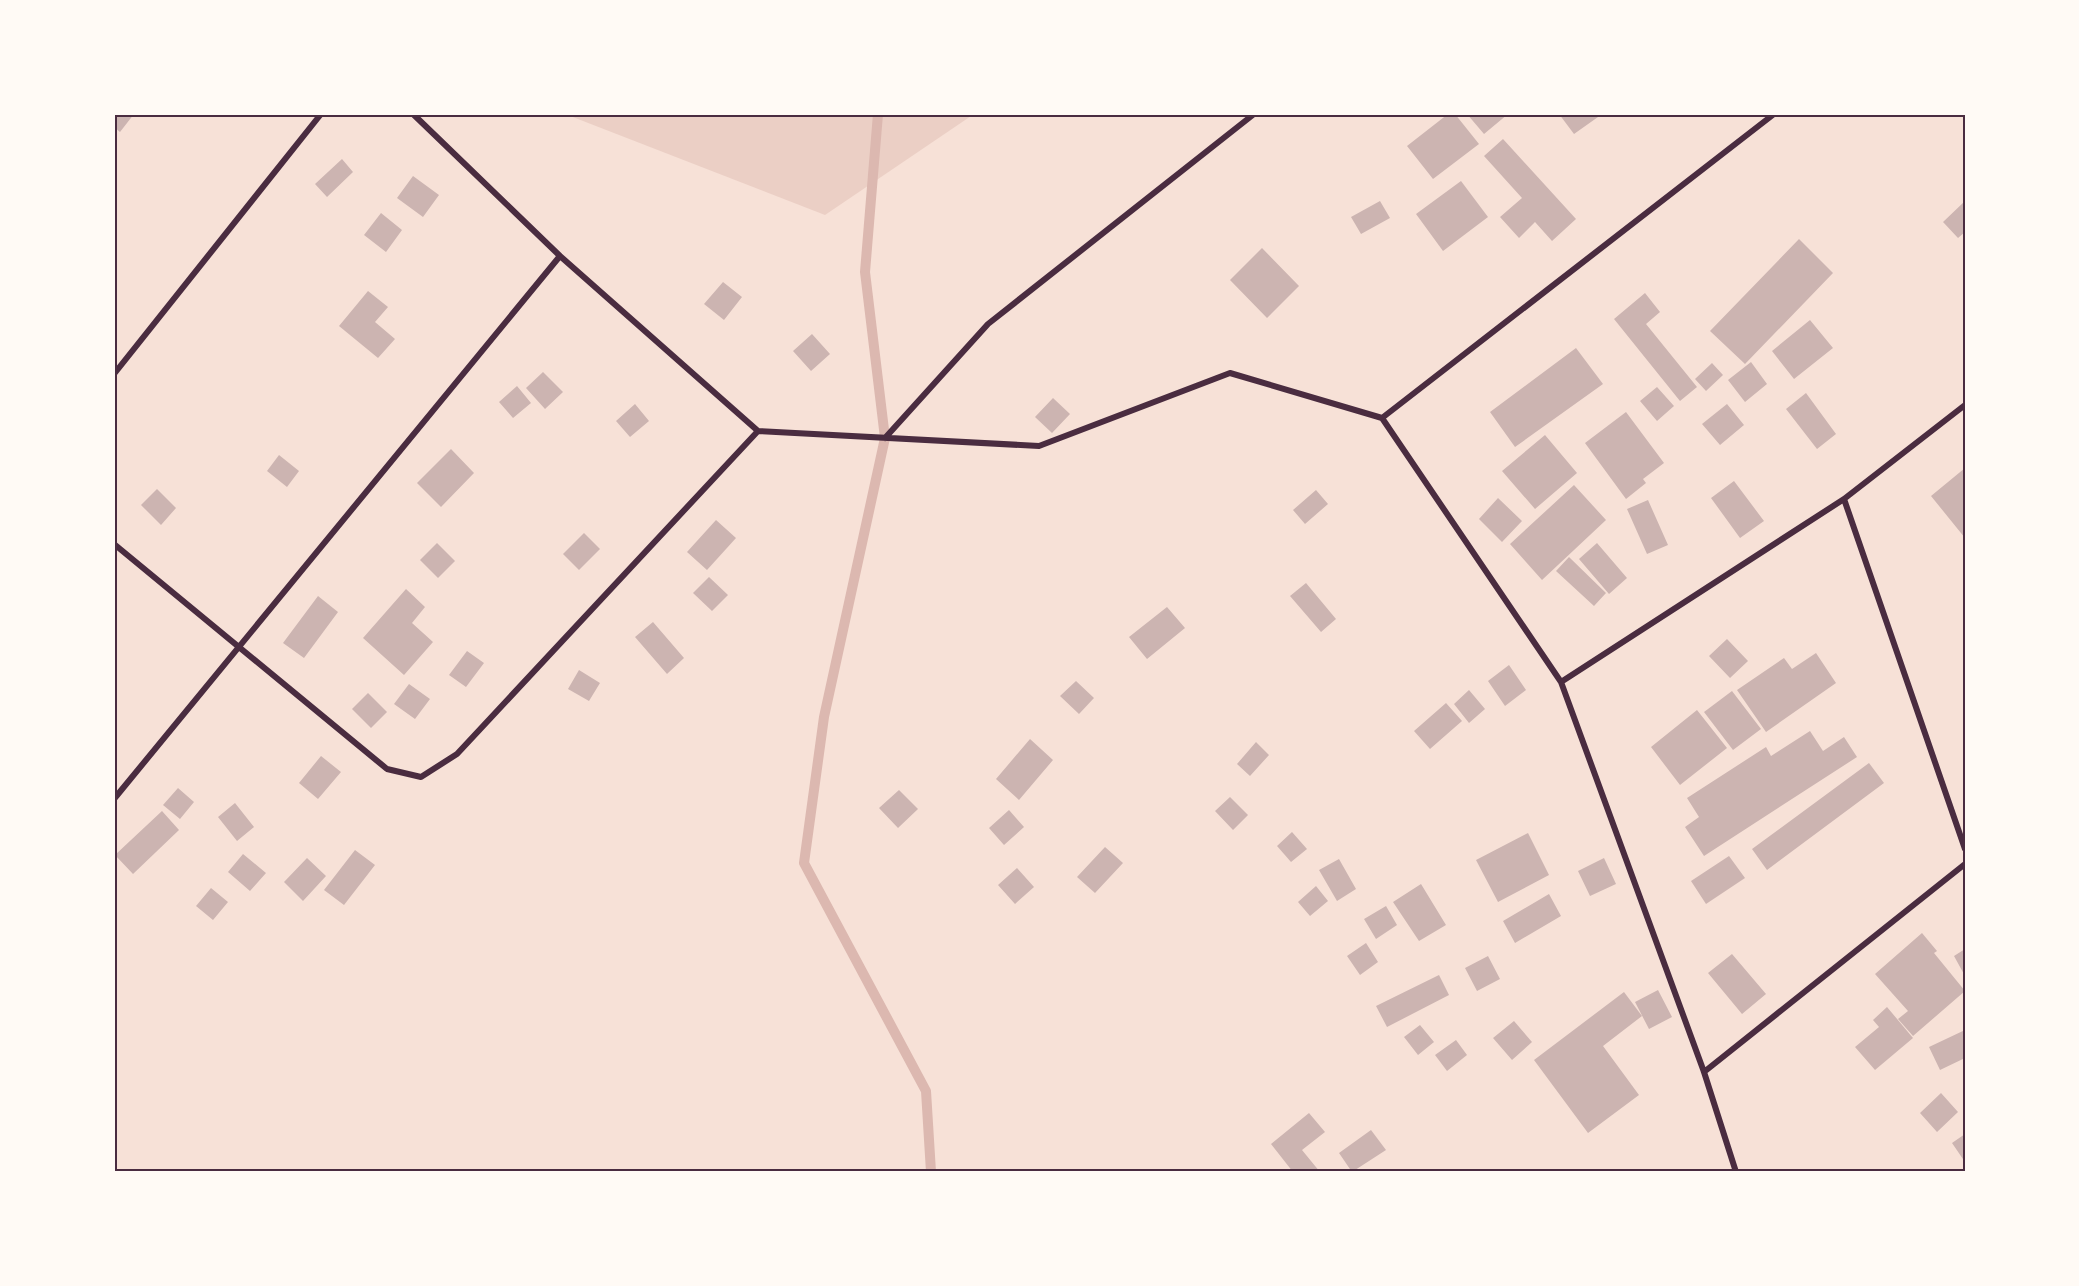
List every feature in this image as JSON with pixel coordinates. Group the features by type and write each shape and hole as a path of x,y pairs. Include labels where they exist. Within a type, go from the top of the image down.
{"street":[{"path":"114,374 321,114"},
{"path":"413,114 560,256 758,431 1039,446 1230,374 1382,418 1561,682 1704,1072 1736,1172"},
{"path":"885,438 988,324 1254,114"},
{"path":"1382,418 1774,114"},
{"path":"114,799 560,256"},
{"path":"1561,682 1844,499 1965,405"},
{"path":"114,544 387,769 422,777 457,754 758,431"},
{"path":"1844,499 1965,849"},
{"path":"1704,1072 1965,864"}],"shaded area":[{"path":"565,114 974,114 825,215"}],"building":[{"path":"114,114 134,114 120,132 114,127"},
{"path":"1448,114 1455,114 1479,144 1433,179 1407,146"},
{"path":"1467,114 1508,114 1484,134"},
{"path":"1559,114 1596,114 1598,117 1574,134"},
{"path":"1503,139 1576,219 1552,241 1535,222 1519,238 1500,217 1522,198 1484,156"},
{"path":"342,159 353,172 327,197 315,184"},
{"path":"413,176 439,195 423,217 397,198"},
{"path":"1461,181 1488,217 1443,251 1416,214"},
{"path":"1380,201 1390,218 1361,234 1351,217"},
{"path":"1965,201 1965,232 1958,238 1943,222"},
{"path":"381,213 402,230 386,252 364,235"},
{"path":"1799,239 1833,273 1745,364 1710,331"},
{"path":"1262,248 1299,286 1267,318 1230,280"},
{"path":"723,282 742,297 724,320 704,304"},
{"path":"368,291 388,307 375,322 395,339 378,358 339,326"},
{"path":"1645,293 1660,312 1646,324 1697,387 1680,401 1614,319"},
{"path":"1810,320 1833,348 1794,379 1772,351"},
{"path":"812,334 830,354 811,371 793,351"},
{"path":"1576,348 1603,384 1515,447 1490,412"},
{"path":"1751,362 1767,384 1745,402 1728,380"},
{"path":"1712,363 1723,375 1706,391 1695,379"},
{"path":"543,372 563,392 545,409 526,388"},
{"path":"517,386 531,403 513,418 499,402"},
{"path":"1657,387 1674,406 1657,421 1640,401"},
{"path":"1806,393 1836,434 1817,449 1786,409"},
{"path":"1053,398 1070,414 1052,433 1035,417"},
{"path":"635,404 649,421 630,437 616,421"},
{"path":"1727,404 1744,425 1720,445 1702,424"},
{"path":"1626,412 1664,463 1643,479 1646,483 1626,499 1585,443"},
{"path":"1545,435 1577,473 1535,509 1502,471"},
{"path":"451,449 474,473 441,507 417,483"},
{"path":"279,455 299,471 287,487 267,471"},
{"path":"1965,468 1965,538 1931,496"},
{"path":"1734,481 1764,521 1740,538 1711,498"},
{"path":"1574,485 1606,520 1542,580 1510,544"},
{"path":"157,489 176,508 161,525 141,505"},
{"path":"1316,490 1328,504 1305,524 1293,510"},
{"path":"1498,498 1522,521 1502,542 1479,519"},
{"path":"1648,500 1668,545 1647,554 1627,509"},
{"path":"716,520 736,538 707,570 687,552"},
{"path":"584,533 600,549 579,570 563,554"},
{"path":"437,543 455,561 438,578 420,560"},
{"path":"1597,543 1627,578 1609,594 1579,559"},
{"path":"1569,557 1606,593 1594,606 1556,571"},
{"path":"709,577 728,595 712,611 693,593"},
{"path":"1306,583 1336,619 1321,632 1290,596"},
{"path":"406,589 425,607 412,623 433,642 404,675 363,638"},
{"path":"318,596 338,612 304,658 283,643"},
{"path":"1167,607 1185,628 1147,659 1129,637"},
{"path":"653,622 684,658 667,674 635,637"},
{"path":"1727,639 1748,661 1730,678 1709,656"},
{"path":"467,651 484,663 466,687 449,675"},
{"path":"1816,653 1836,683 1766,732 1737,690 1784,658 1792,669"},
{"path":"1509,665 1526,690 1505,706 1488,681"},
{"path":"579,670 600,683 589,701 568,689"},
{"path":"1076,681 1094,698 1079,714 1060,696"},
{"path":"409,684 430,699 415,719 394,704"},
{"path":"1469,690 1485,709 1469,723 1454,704"},
{"path":"1732,691 1761,729 1733,750 1704,712"},
{"path":"368,693 387,712 371,728 352,709"},
{"path":"1446,703 1462,721 1430,749 1414,731"},
{"path":"1697,710 1727,748 1680,785 1651,747"},
{"path":"1810,731 1823,751 1844,737 1857,757 1704,856 1685,827 1699,817 1687,798 1766,747 1771,756"},
{"path":"1030,739 1053,760 1019,800 996,779"},
{"path":"1256,742 1269,755 1250,776 1237,764"},
{"path":"321,756 341,772 318,799 299,783"},
{"path":"1869,763 1884,783 1767,870 1752,849"},
{"path":"178,788 194,802 180,819 163,805"},
{"path":"899,790 918,809 898,828 879,808"},
{"path":"1230,797 1248,815 1233,830 1215,811"},
{"path":"235,803 254,827 237,841 218,817"},
{"path":"1009,810 1024,827 1004,845 989,828"},
{"path":"162,811 179,830 133,874 115,855"},
{"path":"1292,832 1307,849 1291,862 1277,846"},
{"path":"1528,833 1549,875 1498,902 1476,860"},
{"path":"1105,847 1123,863 1095,893 1077,877"},
{"path":"355,850 375,865 344,905 324,890"},
{"path":"243,854 266,873 250,891 228,872"},
{"path":"1729,856 1745,878 1706,904 1691,881"},
{"path":"307,858 326,876 303,901 284,882"},
{"path":"1604,858 1616,884 1590,896 1578,871"},
{"path":"1339,859 1356,889 1337,901 1319,870"},
{"path":"1017,868 1034,887 1015,904 998,885"},
{"path":"1421,884 1446,925 1419,941 1393,902"},
{"path":"1316,886 1328,901 1310,916 1298,902"},
{"path":"211,888 228,902 213,920 196,906"},
{"path":"1549,894 1561,916 1515,943 1503,921"},
{"path":"1386,906 1397,925 1376,939 1364,919"},
{"path":"1922,933 1937,951 1934,953 1965,991 1913,1036 1898,1019 1908,1011 1875,974"},
{"path":"1366,943 1378,962 1360,975 1347,956"},
{"path":"1965,949 1965,976 1954,956"},
{"path":"1732,954 1766,994 1742,1014 1708,973"},
{"path":"1488,956 1500,979 1477,991 1465,968"},
{"path":"1439,975 1449,995 1387,1027 1376,1006"},
{"path":"1658,990 1672,1017 1649,1029 1635,1002"},
{"path":"1624,992 1642,1016 1603,1046 1639,1095 1588,1133 1534,1060"},
{"path":"1887,1007 1913,1038 1875,1070 1855,1047 1879,1027 1873,1020"},
{"path":"1514,1021 1532,1042 1512,1060 1493,1038"},
{"path":"1420,1025 1434,1042 1418,1055 1404,1037"},
{"path":"1965,1030 1965,1058 1940,1070 1929,1047"},
{"path":"1456,1040 1467,1055 1447,1071 1435,1055"},
{"path":"1941,1093 1958,1112 1937,1132 1920,1113"},
{"path":"1309,1113 1325,1132 1302,1150 1320,1172 1293,1172 1271,1144"},
{"path":"1371,1130 1386,1150 1352,1172 1339,1153"},
{"path":"1965,1134 1965,1162 1952,1143"}],"waterway":[{"path":"878,114 865,272 885,438 824,717 804,863 926,1091 931,1172"}]}
